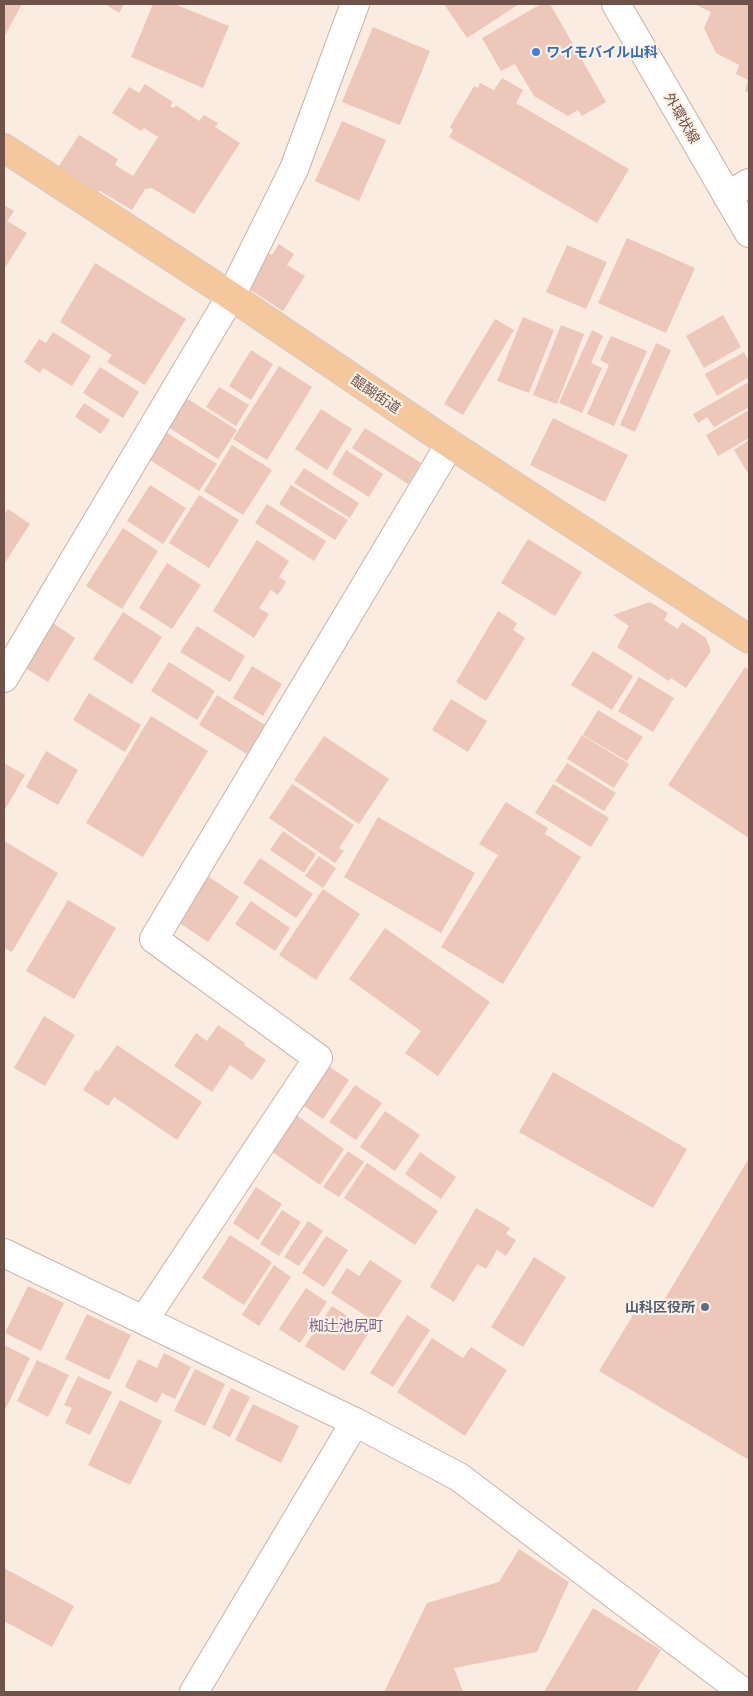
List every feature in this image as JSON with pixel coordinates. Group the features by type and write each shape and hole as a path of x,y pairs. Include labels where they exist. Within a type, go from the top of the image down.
{"main road":[{"name":"醍醐街道","path":"4,148 230,296 450,444 749,639"}],"street":[{"path":"4,678 230,296 294,169 355,4"},
{"name":"外環状線","path":"616,4 738,190 749,233"},
{"path":"144,1320 318,1058 154,939 450,444"},
{"path":"4,1253 355,1422 459,1478 743,1692"},
{"path":"194,1692 355,1422"}],"building":[{"path":"4,4 22,4 4,37"},
{"path":"105,4 124,4 119,13"},
{"path":"153,4 174,4 229,26 203,88 131,57"},
{"path":"444,4 519,4 467,38"},
{"path":"541,4 550,4 606,102 582,116 578,110 568,116 534,96 515,64 501,71 482,38"},
{"path":"694,4 749,4 749,93 745,91 748,80 736,74 739,65 716,53 704,28 711,12"},
{"path":"373,27 430,51 400,125 342,102"},
{"path":"502,78 523,90 516,103 629,169 597,223 449,137 453,130 450,127 474,86 478,88 480,83 494,90"},
{"path":"145,84 173,102 170,106 174,108 176,105 199,121 204,115 218,123 215,127 240,143 194,214 152,188 145,189 132,210 100,191 95,192 57,169 79,135 118,159 115,165 133,176 158,137 144,128 141,131 112,113 129,87 139,93"},
{"path":"342,121 386,140 359,201 315,181"},
{"path":"4,205 14,211 7,221 27,233 4,269"},
{"path":"627,238 695,268 666,333 598,303"},
{"path":"279,244 294,254 287,265 305,276 283,311 246,287 268,253 272,255"},
{"path":"567,245 607,262 586,309 546,292"},
{"path":"95,263 186,319 145,385 107,362 112,355 60,322"},
{"path":"723,315 741,347 704,368 686,336"},
{"path":"523,317 554,330 529,393 497,381"},
{"path":"495,319 514,330 463,415 444,404"},
{"path":"561,325 584,334 557,404 533,395"},
{"path":"592,330 603,336 591,363 602,368 582,413 559,403"},
{"path":"53,332 91,356 72,386 43,368 40,373 24,362 39,339 46,343"},
{"path":"611,336 647,351 614,426 587,414 609,365 600,360"},
{"path":"656,343 671,350 635,432 620,425"},
{"path":"251,350 273,364 251,400 229,386"},
{"path":"744,352 749,362 749,377 717,396 705,374"},
{"path":"279,366 312,387 267,460 233,439"},
{"path":"100,367 139,392 123,418 83,393"},
{"path":"749,382 749,407 714,427 707,417 698,423 693,414"},
{"path":"219,387 249,405 236,426 206,407"},
{"path":"183,396 237,430 218,459 165,425"},
{"path":"84,403 110,420 101,434 75,417"},
{"path":"321,409 352,429 327,470 295,449"},
{"path":"749,410 749,438 718,456 706,435"},
{"path":"553,418 628,455 605,502 530,465"},
{"path":"365,428 421,463 408,484 352,448"},
{"path":"162,430 217,464 199,491 145,457"},
{"path":"749,440 749,475 734,450"},
{"path":"232,445 272,470 243,515 204,491"},
{"path":"346,450 383,474 369,497 332,474"},
{"path":"304,468 359,503 350,518 294,483"},
{"path":"150,485 186,508 163,544 127,521"},
{"path":"291,485 348,520 335,540 279,504"},
{"path":"199,495 239,520 209,568 169,543"},
{"path":"267,504 326,541 314,561 255,523"},
{"path":"8,509 30,524 4,564 4,515"},
{"path":"123,528 158,551 122,609 86,586"},
{"path":"528,539 582,572 555,616 501,583"},
{"path":"257,540 289,561 279,577 286,582 278,595 271,590 259,608 269,614 254,638 213,611"},
{"path":"167,563 201,585 172,629 139,608"},
{"path":"650,602 668,613 664,620 678,629 682,622 706,638 711,651 686,688 671,678 669,681 617,647 629,626 613,615"},
{"path":"498,611 517,623 513,630 525,638 486,701 456,682"},
{"path":"123,612 162,637 132,684 93,659"},
{"path":"50,621 75,638 48,682 22,666"},
{"path":"197,626 245,656 230,682 180,652"},
{"path":"593,651 633,676 612,710 571,685"},
{"path":"169,662 215,691 197,720 151,691"},
{"path":"252,666 282,684 263,716 233,698"},
{"path":"745,667 749,670 749,838 668,785"},
{"path":"639,677 674,698 653,732 618,711"},
{"path":"89,693 141,725 125,752 73,720"},
{"path":"217,695 265,725 247,754 199,725"},
{"path":"451,699 487,721 468,752 432,730"},
{"path":"598,710 643,737 627,761 583,735"},
{"path":"151,716 208,751 143,857 86,823"},
{"path":"582,735 629,764 614,788 567,759"},
{"path":"324,736 389,779 359,824 294,780"},
{"path":"46,751 78,770 58,805 26,787"},
{"path":"4,763 25,775 4,811"},
{"path":"567,763 616,793 604,811 555,781"},
{"path":"292,784 354,825 339,848 344,851 335,863 269,818"},
{"path":"553,784 609,818 591,847 535,813"},
{"path":"506,802 548,828 545,834 581,857 503,984 441,947 498,855 479,844"},
{"path":"378,817 475,873 441,933 344,877"},
{"path":"283,831 316,854 304,873 270,850"},
{"path":"4,841 58,873 12,952 4,948"},
{"path":"319,856 336,868 323,888 305,876"},
{"path":"260,858 313,894 296,918 243,883"},
{"path":"203,873 239,897 208,942 172,918"},
{"path":"323,889 360,914 316,980 279,955"},
{"path":"68,900 116,928 74,999 26,971"},
{"path":"251,901 290,928 275,951 235,924"},
{"path":"385,928 490,1002 438,1076 405,1053 421,1031 349,979"},
{"path":"44,1016 75,1035 45,1086 14,1068"},
{"path":"218,1025 266,1060 252,1080 230,1065 212,1092 174,1066 196,1033 207,1041"},
{"path":"117,1045 202,1102 177,1140 114,1097 108,1106 83,1090 96,1070 98,1072"},
{"path":"327,1065 349,1080 323,1119 301,1104"},
{"path":"553,1072 687,1149 653,1208 519,1132"},
{"path":"355,1085 382,1103 356,1140 329,1122"},
{"path":"385,1111 420,1135 395,1171 360,1147"},
{"path":"296,1115 344,1149 320,1185 271,1151"},
{"path":"348,1151 364,1162 339,1197 323,1187"},
{"path":"420,1152 456,1177 441,1199 405,1174"},
{"name":"山科区役所","path":"749,1158 749,1460 599,1371 641,1302 657,1312"},
{"path":"367,1163 438,1211 415,1245 344,1198"},
{"path":"256,1187 282,1204 258,1240 233,1223"},
{"path":"476,1208 510,1228 506,1234 516,1240 506,1256 497,1250 486,1269 477,1264 454,1302 430,1287"},
{"path":"282,1210 301,1222 279,1256 260,1244"},
{"path":"308,1221 323,1231 299,1266 284,1257"},
{"path":"230,1235 272,1262 244,1305 202,1278"},
{"path":"326,1236 348,1250 324,1287 302,1273"},
{"path":"534,1257 566,1277 523,1347 491,1327"},
{"path":"370,1260 402,1281 375,1322 331,1293 347,1268 359,1276"},
{"path":"274,1265 291,1277 259,1326 242,1315"},
{"path":"28,1286 64,1303 41,1351 5,1333"},
{"path":"306,1288 327,1302 300,1343 279,1329"},
{"path":"332,1306 370,1331 344,1371 305,1346"},
{"path":"87,1314 131,1335 109,1380 65,1359"},
{"path":"407,1315 430,1330 393,1387 370,1373"},
{"path":"432,1338 463,1358 471,1347 507,1370 465,1436 397,1392"},
{"path":"4,1345 30,1358 4,1412"},
{"path":"164,1353 191,1367 175,1399 162,1393 157,1403 125,1387 138,1359 157,1368"},
{"path":"37,1360 69,1375 48,1417 17,1401"},
{"path":"195,1369 225,1384 205,1426 174,1411"},
{"path":"78,1376 112,1392 90,1435 65,1423 72,1408 64,1405"},
{"path":"231,1388 250,1397 230,1437 212,1428"},
{"path":"120,1400 162,1421 130,1485 88,1465"},
{"path":"253,1404 299,1426 281,1463 235,1440"},
{"path":"519,1549 569,1582 537,1652 454,1668 463,1692 384,1692 427,1603 499,1582"},
{"path":"4,1568 74,1606 52,1647 4,1621"},
{"path":"593,1608 661,1650 636,1692 544,1692"}],"place":[{"name":"ワイモバイル山科","path":"536,52"},
{"name":"山科区役所","path":"705,1307"}],"district":[{"name":"椥辻池尻町","path":"346,1326"}]}
